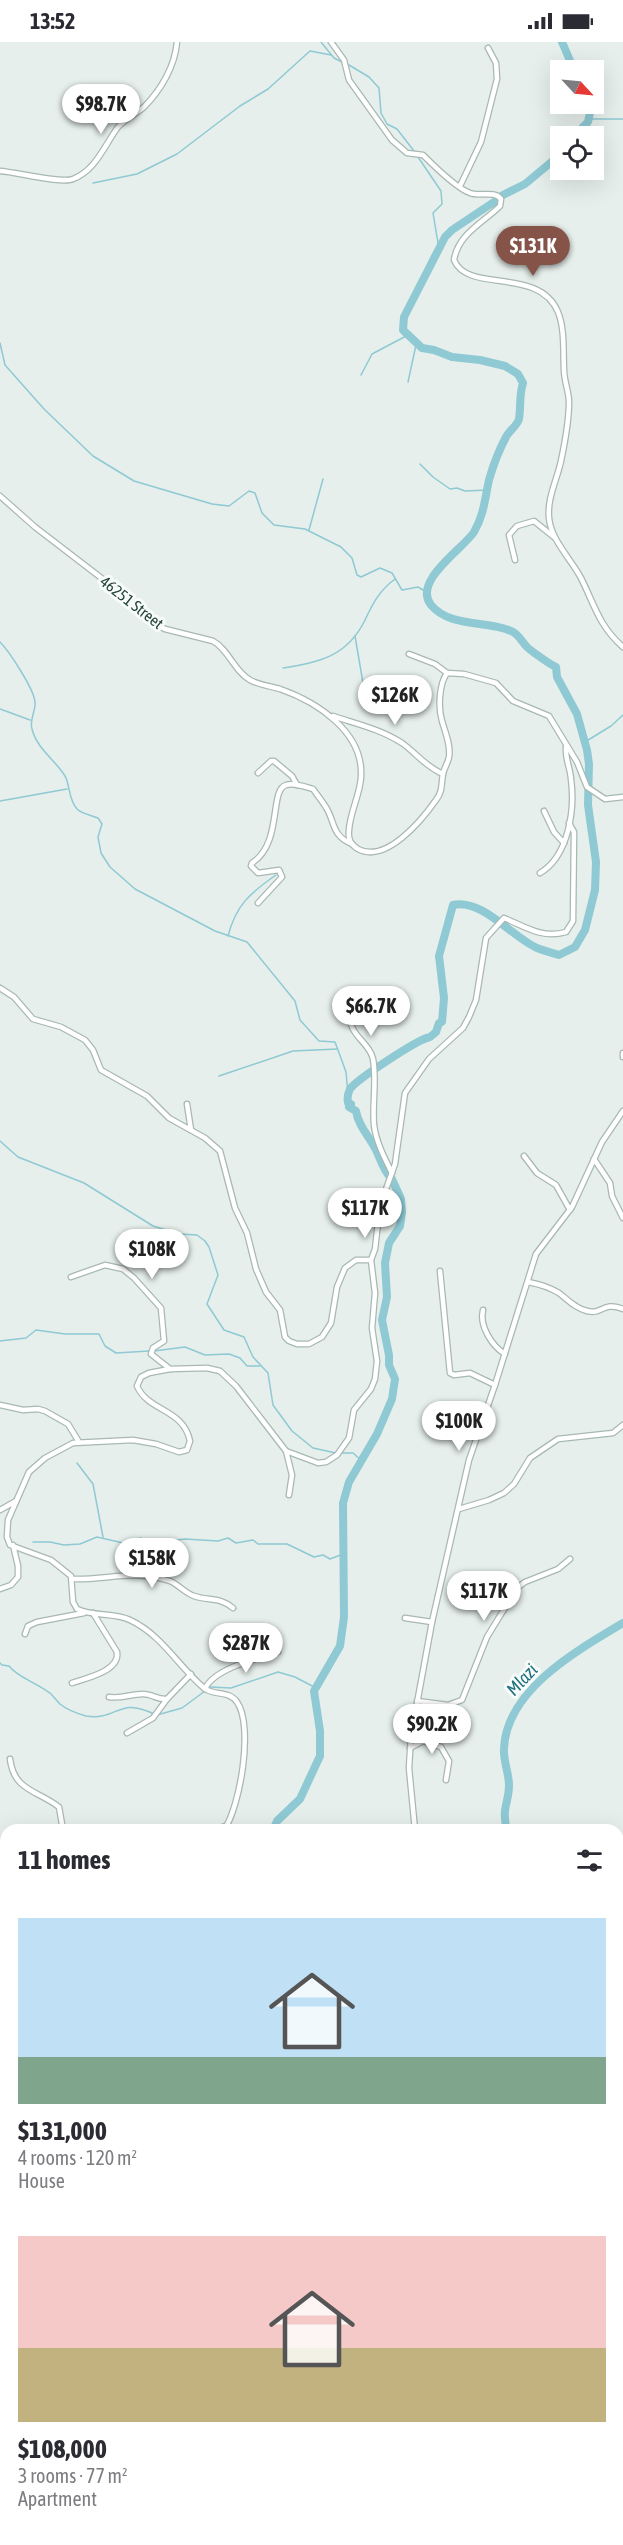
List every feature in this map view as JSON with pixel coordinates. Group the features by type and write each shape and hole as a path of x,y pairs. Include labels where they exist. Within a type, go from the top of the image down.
{"street":[{"path":"0,171 14,171 35,177 68,181 86,172 105,149 119,126 152,97 171,69 177,42"},
{"path":"331,42 344,60 349,80 397,147 410,154 423,155 436,169 466,191 499,196 501,202 462,240 454,257 458,267 471,276 516,282 542,293 554,304 560,316 565,386 569,400 561,460 550,503 550,524 556,539 580,576 598,618 607,632 623,648"},
{"path":"460,186 481,142 497,79 496,63 488,48"},
{"name":"46251 Street","path":"0,496 35,527 130,600 158,626 216,642 248,679 283,690 331,715 350,738 361,772 360,787 349,826 349,838 352,844"},
{"path":"515,560 509,535 513,529 523,523 534,521 556,539"},
{"path":"409,654 435,664 447,673 464,674 500,685 513,701 549,716 580,769 588,788 606,799 623,797"},
{"path":"258,903 283,874 277,870 258,873 253,870 252,863 263,854 271,840 281,787 289,784 314,790 328,810 333,826 344,840 361,850 373,852 381,850 416,826 442,789 443,774 450,753 441,715 441,691 447,673"},
{"path":"331,715 370,726 386,734 407,747 430,768 443,774"},
{"path":"540,873 556,858 564,843 569,823 572,790 565,758 566,747"},
{"path":"258,773 274,761 292,776 297,785"},
{"path":"544,810 554,832 564,843"},
{"path":"285,1451 318,1463 334,1458 349,1438 354,1410 373,1385 377,1361 373,1334 375,1293 371,1260 380,1206 392,1173 405,1093 443,1043 463,1028 476,1000 486,938 500,922 507,919 542,935 555,935 566,932 573,921 574,832 569,823"},
{"path":"0,988 14,997 33,1019 72,1031 85,1040 91,1047 101,1070 147,1096 165,1114 205,1138 220,1150 237,1212 247,1233 256,1269 266,1292 280,1310 284,1334 289,1341 297,1344 317,1342 331,1323 337,1287 345,1268 356,1260 371,1260"},
{"path":"349,1005 348,1015 352,1028 372,1055 374,1124 382,1152 392,1173"},
{"path":"187,1104 191,1130"},
{"path":"416,1824 410,1748 432,1622 469,1460 542,1244 570,1210 609,1130 623,1111"},
{"path":"524,1156 537,1173 556,1185 570,1210"},
{"path":"594,1159 610,1183 612,1196 623,1218"},
{"path":"71,1277 105,1265 123,1269 134,1278 161,1308 164,1341 153,1348 151,1354 170,1369"},
{"path":"440,1271 450,1373 454,1375 473,1374 495,1385"},
{"path":"528,1282 559,1293 574,1305 585,1310 596,1311 610,1305 623,1309"},
{"path":"483,1310 482,1320 485,1329 500,1351 505,1354"},
{"path":"87,1613 74,1606 73,1579 70,1574 51,1560 13,1545 7,1539 7,1524 27,1476 33,1468 45,1458 79,1442 141,1441 179,1452 187,1450 190,1442 185,1427 174,1415 145,1397 137,1386 144,1375 170,1369 210,1369 224,1374 285,1451 292,1475 288,1495"},
{"path":"0,1405 23,1410 38,1409 45,1412 68,1424 79,1442"},
{"path":"459,1509 504,1493 517,1479 526,1462 558,1439 613,1432 623,1425"},
{"path":"0,1510 18,1499"},
{"path":"0,1589 11,1585 18,1577 13,1545"},
{"path":"417,1701 448,1705 462,1700 487,1637 517,1588 525,1582 558,1569 570,1559"},
{"path":"73,1579 99,1579 120,1574 160,1578 172,1582 192,1595 220,1600 233,1608"},
{"path":"25,1634 28,1626 36,1622 87,1613 124,1618 134,1622 160,1641 205,1689 229,1695 236,1700 244,1728 245,1755 237,1799 228,1824"},
{"path":"72,1683 112,1668 117,1659 117,1652 93,1613"},
{"path":"405,1618 432,1622"},
{"path":"205,1689 212,1678 226,1672 232,1666 278,1652"},
{"path":"127,1733 153,1718 167,1699 191,1674"},
{"path":"109,1697 121,1698 143,1694 155,1699 167,1699"},
{"path":"410,1748 423,1741 441,1747 449,1761 446,1780"},
{"path":"10,1759 13,1775 20,1784 58,1807 62,1824"}],"waterway":[{"path":"321,42 334,58 342,62"},
{"path":"562,42 570,60"},
{"path":"93,183 137,174 177,154 240,106 268,89 310,51 331,55"},
{"path":"349,65 369,77 379,88 381,113 387,124 397,129 414,151"},
{"path":"584,126 588,122 590,114"},
{"path":"589,119 623,119"},
{"path":"418,157 441,191 442,204 433,213 439,249"},
{"path":"501,196 525,184 550,163"},
{"path":"390,1177 361,1125 356,1111 349,1107 351,1104 348,1103 348,1094 355,1084 375,1069 430,1037 442,1022 444,998 439,956 453,905 464,904 475,907 528,943 559,955 575,947 585,930 595,890 596,862 588,805 587,750 577,714 557,677 556,667 529,649 514,632 448,617 431,605 427,596 428,586 434,576 469,539 477,526 496,458 506,437 519,419 523,383 518,374 505,366 452,357 422,348 403,330 404,317 445,237 497,200"},
{"path":"361,375 372,354 408,335"},
{"path":"0,343 5,365 44,409 93,456 134,481 212,504 229,506 249,491 255,493 262,513 274,525 305,529 341,547 352,558 357,575 361,577 380,568 392,573 402,590 418,587 428,593"},
{"path":"408,382 416,345"},
{"path":"420,464 450,489 488,490"},
{"path":"309,530 323,479"},
{"path":"283,668 320,660 341,650 358,632 381,593 395,579"},
{"path":"355,636 363,683"},
{"path":"0,642 20,670 34,696 35,705 31,726 38,743 66,778 71,798 77,809 98,818 102,824 98,837 101,853 110,867 135,889 215,931 247,942 295,1001 300,1020 319,1041 335,1042 346,1072 348,1094"},
{"path":"0,709 30,720"},
{"path":"585,742 611,726 623,715"},
{"path":"0,801 67,789"},
{"path":"228,936 235,916 245,901 276,875"},
{"path":"219,1076 293,1051 337,1049"},
{"path":"0,1141 18,1157 84,1183 153,1226 179,1234 197,1235 205,1241 218,1275 207,1304 224,1330 244,1337 253,1357 268,1373 273,1405 292,1431 313,1448 336,1453"},
{"path":"276,1824 300,1799 320,1756 320,1731 314,1691 340,1646 344,1617 343,1503 349,1482 377,1434 392,1399 395,1379 389,1365 382,1320 387,1297 385,1263 389,1243 400,1226 402,1212 401,1199 391,1177"},
{"path":"0,1341 26,1338 36,1330 65,1334 99,1334 105,1346 116,1353 149,1351"},
{"path":"154,1351 185,1347 205,1355 229,1354 240,1358 247,1366 260,1366"},
{"path":"342,1453 353,1453 362,1461"},
{"path":"77,1463 93,1484 103,1537"},
{"path":"33,1542 80,1544 97,1537 132,1545 140,1538 155,1543 185,1539 218,1541 228,1538 236,1543 253,1540 258,1544 287,1544 314,1557 323,1555 330,1559 343,1554"},
{"name":"Mlazi","path":"506,1824 509,1785 504,1748 508,1727 518,1707 548,1673 623,1623"},
{"path":"0,1663 9,1666 18,1674 46,1690 63,1706 86,1716 97,1717 133,1707 154,1714"},
{"path":"210,1687 231,1688 278,1672 295,1677 316,1688"},
{"path":"157,1715 182,1708 205,1691"}]}
